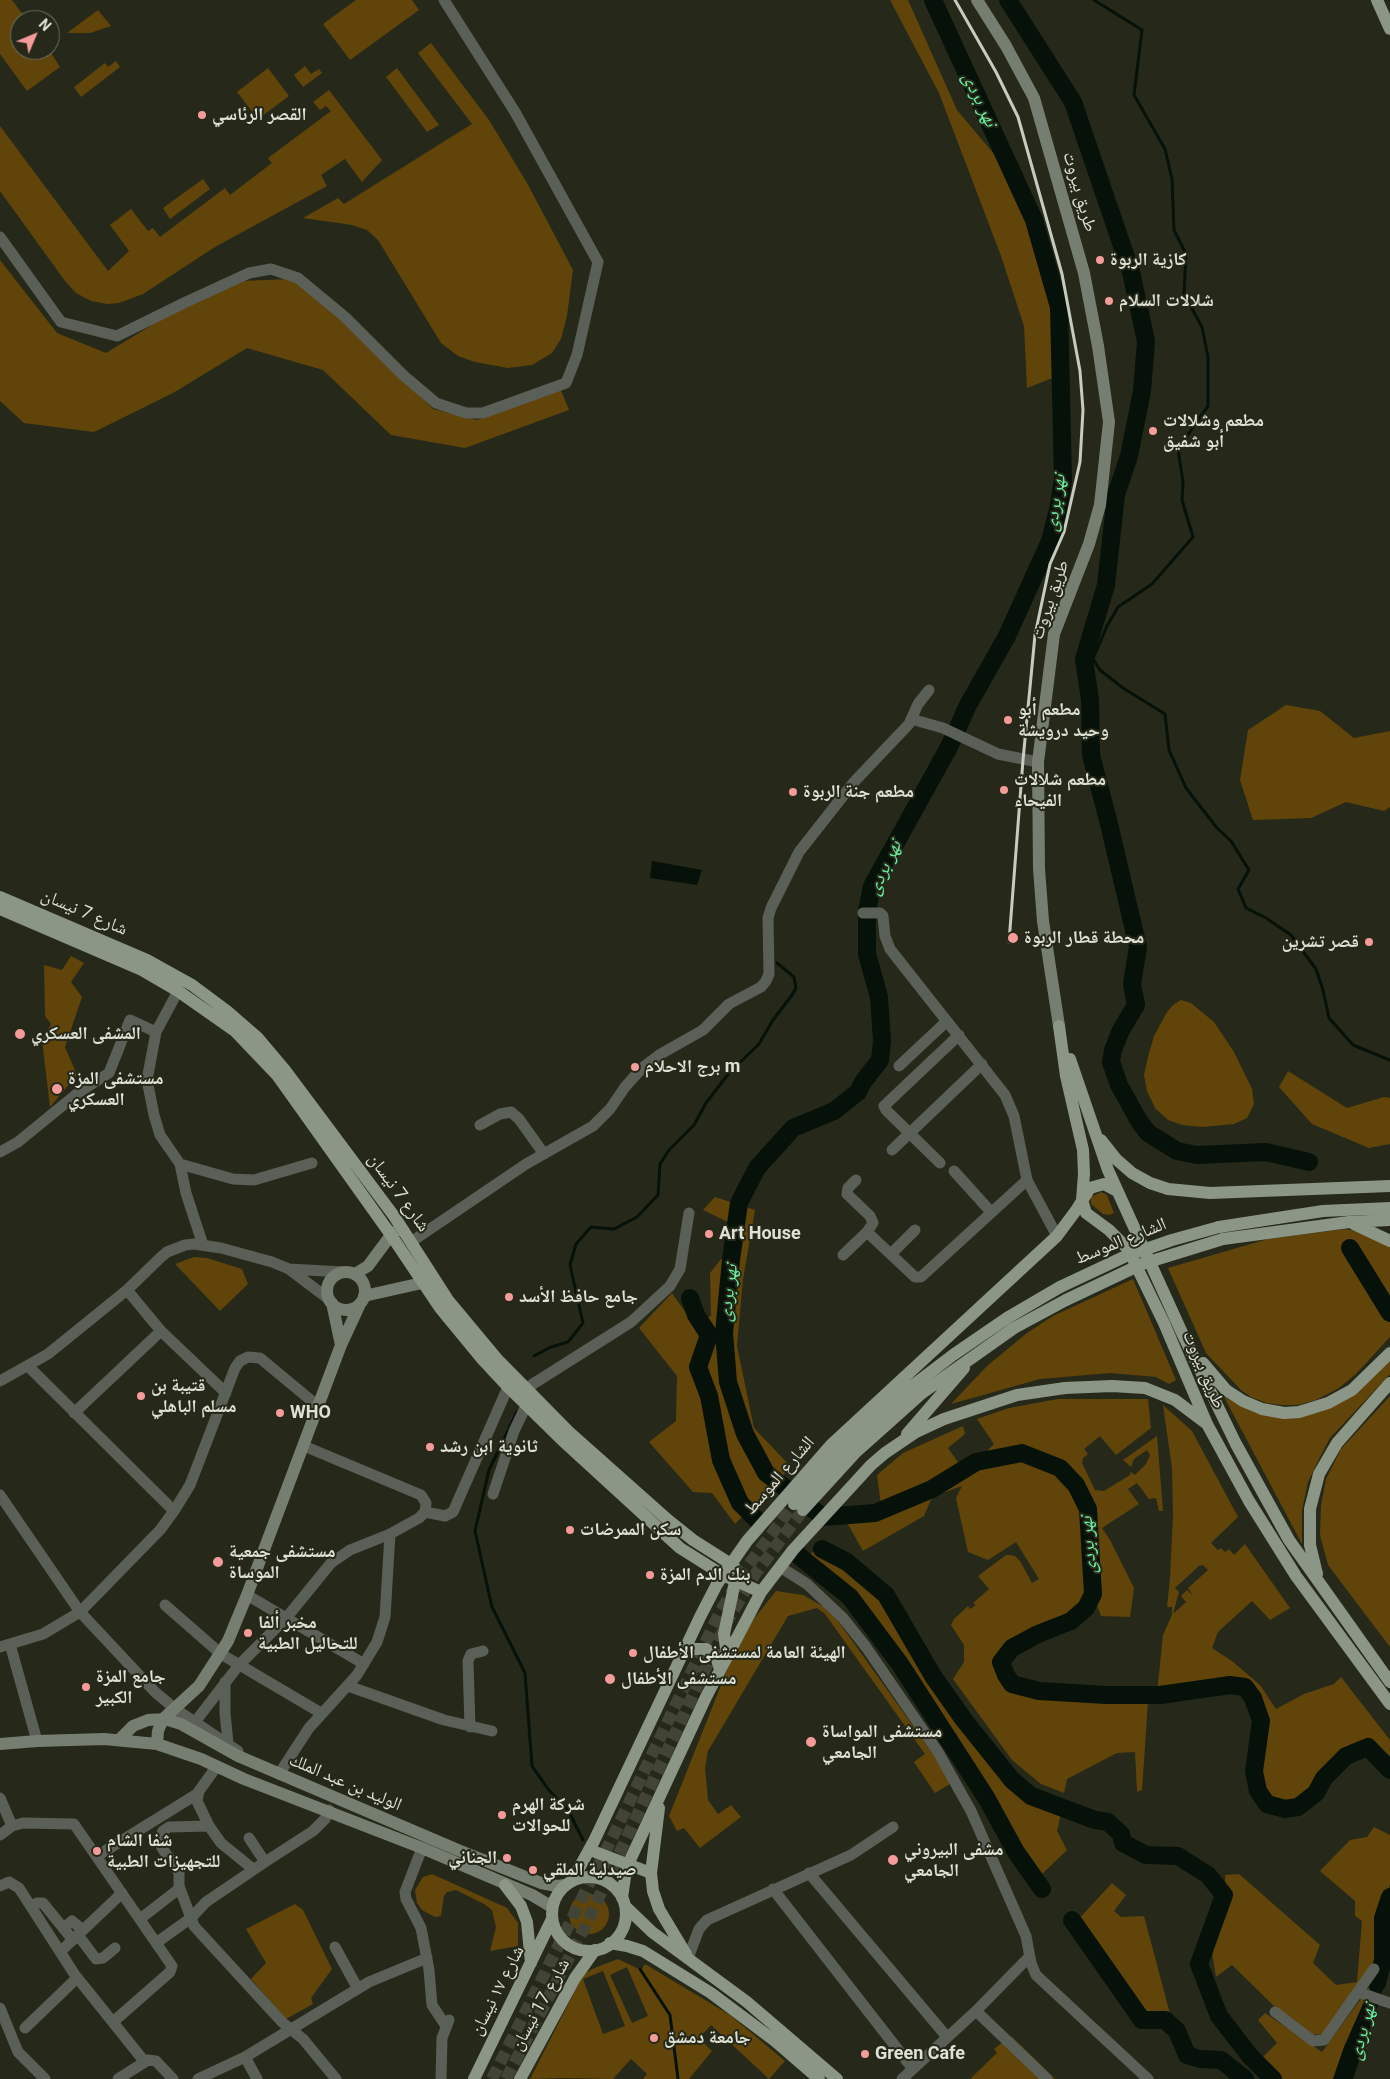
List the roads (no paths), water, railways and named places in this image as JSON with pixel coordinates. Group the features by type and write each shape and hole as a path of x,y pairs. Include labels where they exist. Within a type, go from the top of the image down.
{"main road":[{"path":"1377,0 1390,29"},
{"name":"شارع 7 نيسان","path":"0,896 148,960 192,985 227,1010 258,1038 285,1070 396,1231 460,1334 508,1388 671,1540 690,1555 729,1578 760,1592"},
{"name":"شارع 7 نيسان","path":"0,909 142,970 178,990 220,1019 264,1060 396,1231 411,1242 427,1279 525,1389 569,1432 674,1525 704,1548 731,1563"},
{"name":"طريق بيروت","path":"1059,1026 1094,1132 1117,1191 1183,1335 1236,1444 1289,1540 1390,1682"},
{"name":"طريق بيروت","path":"1059,1026 1066,1076 1083,1150 1082,1200 1086,1213 1119,1239 1135,1261 1207,1424 1249,1501 1296,1576 1390,1704"},
{"path":"1094,1132 1116,1159 1132,1173 1150,1183 1168,1189 1210,1193 1390,1186"},
{"name":"الشارع الموسط","path":"1117,1191 1104,1184 1096,1184 1090,1188 1057,1236 907,1383 848,1444 799,1507 882,1428 922,1393 1014,1328 1066,1300 1142,1264 1221,1233 1323,1211 1390,1208"},
{"name":"الشارع الموسط","path":"569,1883 590,1850 681,1656 729,1578 731,1563 791,1489 830,1445 907,1383 1060,1287 1126,1256 1172,1240 1221,1233 1390,1220"},
{"path":"1349,1222 1390,1241"},
{"path":"1183,1335 1212,1375 1226,1390 1243,1401 1262,1409 1284,1413 1299,1412 1328,1403 1352,1390 1390,1353"},
{"path":"900,1442 975,1354"},
{"path":"1319,1584 1310,1545 1310,1509 1319,1474 1337,1443 1390,1383"},
{"path":"837,2079 779,2027 652,1932 624,1902 612,1885 605,1880 588,1877 569,1883 557,1895 552,1913 554,1927 564,1940 578,1949 595,1950 617,1938 624,1923 624,1902 628,1866 720,1669 760,1592 871,1465 900,1442 944,1419 1017,1395 1088,1386 1134,1386 1156,1391 1180,1402 1207,1424"},
{"path":"727,1656 724,1634 729,1578"},
{"path":"681,1656 692,1649 706,1649 716,1657 720,1669"},
{"path":"661,1794 651,1873 653,1891 659,1909 688,1958"},
{"path":"590,1850 628,1866 651,1873"},
{"path":"505,1885 521,1906 527,1922 532,1963"},
{"name":"شارع ١٧ نيسان","path":"474,2079 532,1963 552,1913"},
{"path":"610,1943 643,1951 711,1993 775,2041 819,2079"},
{"name":"شارع 17 نيسان","path":"520,2079 575,1978 595,1950"}],"street":[{"path":"0,236 61,322 117,336 249,273 271,269 298,278 345,317 403,375 436,403 466,413 483,413 566,384 577,355 598,262 515,112 444,0"},
{"name":"طريق بيروت","path":"977,0 1006,46 1034,98 1084,273 1098,346 1109,422 1100,505 1089,544 1054,634 1038,762 1038,869 1043,921 1059,1026"},
{"path":"411,1242 544,1154 593,1126 610,1109 625,1087 642,1068 703,1030 729,1004 761,987 769,974 768,918 770,908 799,852 854,782 911,719 918,704 929,690"},
{"path":"911,719 943,728 998,754 1038,762"},
{"path":"863,913 880,913 883,916 885,936 890,949 998,1085 1014,1116 1027,1180 1057,1236"},
{"path":"178,990 156,1032 147,1080 160,1134 180,1164 184,1185 203,1246"},
{"path":"0,1152 18,1142 78,1093 109,1073 130,1020 156,1032"},
{"path":"899,1066 947,1021"},
{"path":"940,1163 884,1106 959,1035"},
{"path":"892,1150 982,1064"},
{"path":"480,1126 500,1114 511,1112 519,1119 544,1154"},
{"path":"180,1164 233,1179 254,1180 312,1163"},
{"path":"954,1172 991,1212"},
{"path":"843,1255 872,1226 872,1220 848,1194 848,1188 856,1180"},
{"path":"867,1232 915,1277 922,1277 1027,1180"},
{"path":"525,1389 631,1322 670,1286 680,1269 689,1213"},
{"path":"891,1254 915,1230"},
{"path":"340,1345 339,1329 328,1288 330,1283 333,1278 368,1266 396,1231"},
{"path":"0,1381 28,1366 66,1340 168,1252 185,1245 203,1246 247,1254 289,1269 349,1273 363,1283 362,1300 340,1345 247,1595 221,1654 199,1686 163,1719 158,1731 157,1744"},
{"path":"289,1269 346,1310 362,1300 427,1279"},
{"path":"126,1290 161,1331 226,1393"},
{"path":"74,1413 161,1331"},
{"path":"37,1741 5,1646 43,1634 80,1612 160,1530 190,1485 237,1364 248,1356 256,1356 264,1360 318,1407"},
{"path":"28,1366 174,1511"},
{"path":"425,1512 445,1516 453,1512 508,1388"},
{"path":"494,1494 514,1431 526,1406"},
{"path":"195,1722 239,1665 287,1617 326,1568 350,1550 390,1534 419,1518 425,1512 426,1503 421,1495 304,1446"},
{"path":"0,1495 80,1612 155,1692 174,1708 260,1766"},
{"path":"279,1774 321,1713 348,1686 377,1642 385,1617 390,1534"},
{"path":"780,1567 806,1584 843,1618 938,1752 970,1811 1026,1936 1029,1957 1033,1969 1040,1980 1148,2079"},
{"path":"247,1595 364,1664"},
{"path":"165,1605 221,1654 321,1713"},
{"path":"470,1727 468,1661 472,1654 483,1651"},
{"path":"225,1682 224,1713 228,1743"},
{"path":"348,1686 401,1706 470,1727 492,1731"},
{"name":"الوليد بن عبد الملك","path":"119,1740 133,1726 148,1720 163,1719 189,1727 238,1756 260,1766 534,1881 550,1885 569,1883"},
{"name":"الوليد بن عبد الملك","path":"0,1744 37,1741 119,1740 157,1744 217,1766 244,1779 329,1810 532,1895 552,1913"},
{"path":"97,1856 197,1794 217,1766"},
{"path":"197,1794 197,1801 209,1826 221,1843 253,1870"},
{"path":"0,1798 12,1826"},
{"path":"156,1943 191,1918 206,1902 313,1831 325,1819 329,1810"},
{"path":"0,1835 12,1826 23,1822 74,1824 172,1966 171,1971 112,2022"},
{"path":"209,1826 172,1827 166,1829 161,1834 160,1845 179,1872 180,1888 197,1930 291,2030 304,2039 336,2079"},
{"path":"688,1958 699,1929 704,1922 857,1852 893,1828"},
{"path":"249,1838 265,1862"},
{"path":"422,1848 406,1892 406,1898 421,1928 427,1958 432,2005 448,2022 442,2045 441,2079"},
{"path":"809,1873 947,2037"},
{"path":"0,1886 9,1882 17,1885 77,1978 144,2061"},
{"path":"140,1919 180,1888"},
{"path":"773,1889 914,2069"},
{"path":"60,1952 122,1893"},
{"path":"32,1907 37,1903 43,1903 63,1928 78,1935 96,1959 103,1958 115,1948"},
{"path":"335,1947 358,1989"},
{"path":"902,2079 976,2011 1029,1957"},
{"path":"198,2079 245,2057 358,1989 390,1972 427,1958"},
{"path":"1275,2012 1309,2038 1319,2042 1328,2036 1374,1969"},
{"path":"25,2028 77,1978"},
{"path":"1358,1992 1390,2003"},
{"path":"0,2008 18,2052 45,2079"},
{"path":"976,2011 1047,2079"},
{"path":"245,2057 257,2079"},
{"path":"118,2079 144,2061 156,2061 173,2079"}],"water":[{"path":"652,861 702,870 697,885 650,878"},
{"path":"1390,1897 1390,1965 1377,2008 1353,2079 1333,2079 1344,2047 1383,1960 1383,1918"}],"waterway":[{"name":"نهر بردى","path":"933,0 1034,220 1059,307 1063,480 1050,541 1007,636 968,705 949,747 872,886 867,911 867,954 879,997 882,1041 880,1060 863,1082 858,1092 834,1111 793,1128 757,1168 739,1203 724,1333 728,1382 745,1434 766,1473 823,1517 875,1513 932,1489 976,1462 1022,1453 1060,1468 1076,1485 1088,1509 1093,1594 1086,1608 1071,1621 1038,1634 1012,1648 1001,1662 1012,1684 1039,1691 1106,1695 1160,1695 1230,1685 1245,1687 1253,1698 1261,1721 1254,1771 1258,1791 1267,1804 1285,1809 1298,1807 1316,1793 1324,1778 1346,1756 1368,1747 1390,1770"},
{"path":"1008,0 1073,102 1131,272 1146,341 1142,391 1129,456 1116,495 1106,585 1084,659 1090,700 1091,755 1138,947 1132,984 1136,1005 1121,1030 1113,1050 1111,1062 1119,1085 1139,1121 1148,1133 1177,1151 1197,1155 1266,1152 1309,1162"},
{"path":"1094,0 1142,30 1134,95 1165,149 1172,179 1174,230 1186,254 1184,294 1202,327 1208,357 1208,406 1178,449 1183,482 1182,500 1193,537 1152,584 1118,607 1107,626 1093,659 1100,670 1123,688 1165,714 1169,750 1186,788 1217,828 1231,841 1249,870 1238,889 1246,908 1266,918 1291,935 1316,969 1329,1018 1353,1045 1390,1060"},
{"path":"534,1356 551,1347 568,1342 583,1323 570,1265 576,1244 591,1227 614,1229 637,1217 658,1195 660,1164 669,1150 694,1125 706,1103 729,1073 759,1044 773,1020 792,995 796,988 794,977 777,963"},
{"path":"1350,1248 1390,1313"},
{"path":"690,1298 696,1315 709,1335 698,1367 709,1396 721,1460 740,1503 760,1523"},
{"path":"517,1412 489,1470 475,1531 492,1607 525,1673 532,1766 548,1789 568,1810 583,1840"},
{"path":"822,1549 847,1562 886,1595 933,1676 964,1720 1012,1780 1031,1796 1095,1820 1108,1822 1121,1834 1123,1843 1146,1855 1178,1856 1208,1875 1224,1895 1199,1964 1219,2016 1250,2056 1273,2079"},
{"path":"799,1556 850,1597 900,1664 987,1799 1016,1852 1042,1889"},
{"name":"نهر بردى","path":"1377,1983 1383,1960 1383,1918 1390,1897"},
{"path":"1072,1920 1142,2020 1165,2020 1177,2031 1187,2055 1200,2059 1221,2060 1245,2079"},
{"path":"640,1969 670,2015 678,2079"}],"tunnel":[{"path":"492,2079 617,1828 719,1614 747,1567 794,1504"},
{"path":"506,2079 585,1927 729,1618 756,1573 803,1510"}],"railway":[{"path":"955,0 996,72 1018,117 1062,274 1080,371 1083,410 1080,462 1064,532 1050,564 1035,635 1009,942"}],"place":[{"name":"القصر الرئاسي","path":"202,115"},
{"name":"كازية الربوة","path":"1100,260"},
{"name":"شلالات السلام","path":"1109,301"},
{"name":"مطعم وشلالات أبو شفيق","path":"1153,431"},
{"name":"مطعم أبو وحيد درويشة","path":"1008,720"},
{"name":"مطعم شلالات الفيحاء","path":"1004,790"},
{"name":"مطعم جنة الربوة","path":"793,792"},
{"name":"محطة قطار الربوة","path":"1013,938"},
{"name":"قصر تشرين","path":"1369,942"},
{"name":"المشفى العسكري","path":"20,1034"},
{"name":"برج الاحلام m","path":"635,1067"},
{"name":"مستشفى المزة العسكري","path":"57,1089"},
{"name":"Art House","path":"709,1234"},
{"name":"جامع حافظ الأسد","path":"509,1297"},
{"name":"قتيبة بن مسلم الباهلي","path":"141,1396"},
{"name":"WHO","path":"280,1413"},
{"name":"ثانوية ابن رشد","path":"430,1447"},
{"name":"سكن الممرضات","path":"570,1530"},
{"name":"مستشفى جمعية الموساة","path":"218,1562"},
{"name":"بنك الدم المزة","path":"650,1575"},
{"name":"مخبر ألفا للتحاليل الطبية","path":"248,1633"},
{"name":"الهيئة العامة لمستشفى الأطفال","path":"633,1653"},
{"name":"مستشفى الأطفال","path":"610,1679"},
{"name":"جامع المزة الكبير","path":"86,1687"},
{"name":"مستشفى المواساة الجامعي","path":"811,1742"},
{"name":"شركة الهرم للحوالات","path":"502,1815"},
{"name":"شفا الشام للتجهيزات الطبية","path":"97,1851"},
{"name":"الجناني","path":"507,1858"},
{"name":"مشفى البيروني الجامعي","path":"893,1860"},
{"name":"صيدلية الملقي","path":"533,1870"},
{"name":"جامعة دمشق","path":"654,2038"},
{"name":"Green Cafe","path":"865,2054"}]}
